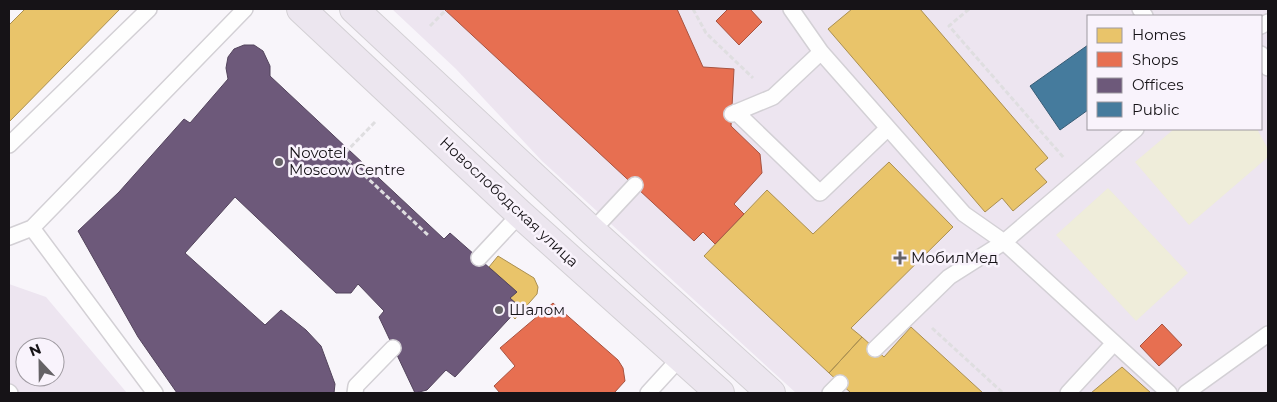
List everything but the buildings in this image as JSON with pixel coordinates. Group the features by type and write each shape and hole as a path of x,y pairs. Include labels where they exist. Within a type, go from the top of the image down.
{"main road":[{"name":"Новослободская улица","path":"301,9 520,214 720,393"},
{"path":"354,9 592,231 771,393"}],"lane":[{"path":"9,145 149,9"},
{"path":"9,237 32,228 245,9"},
{"path":"791,9 821,52 964,214 1004,242 1169,393"},
{"path":"821,52 773,97 734,113 820,193 888,128"},
{"path":"1262,56 1268,68"},
{"path":"875,349 949,277 1004,242 1135,130"},
{"path":"592,231 635,185"},
{"path":"478,258 520,214"},
{"path":"32,228 155,393"},
{"path":"1186,393 1268,334"},
{"path":"1068,393 1114,343"},
{"path":"355,393 356,386 393,348"},
{"path":"648,393 680,358"}],"path":[{"path":"693,9 706,33 773,97"},
{"path":"969,9 949,26 1081,176"},
{"path":"430,26 446,10"},
{"path":"375,122 343,155 429,236"},
{"path":"914,311 1004,393"}],"shaded area":[{"path":"392,9 1268,9 1268,393 796,393 542,161 456,69"},
{"path":"1173,130 1258,130 1268,149 1268,157 1189,225 1135,162"},
{"path":"1108,188 1188,273 1136,321 1056,235"},
{"path":"9,284 46,297 127,393 9,393"}],"place":[{"name":"Novotel Moscow Centre","path":"279,162"},
{"name":"МобилМед","path":"900,258"},
{"name":"Шалом","path":"499,310"}]}
